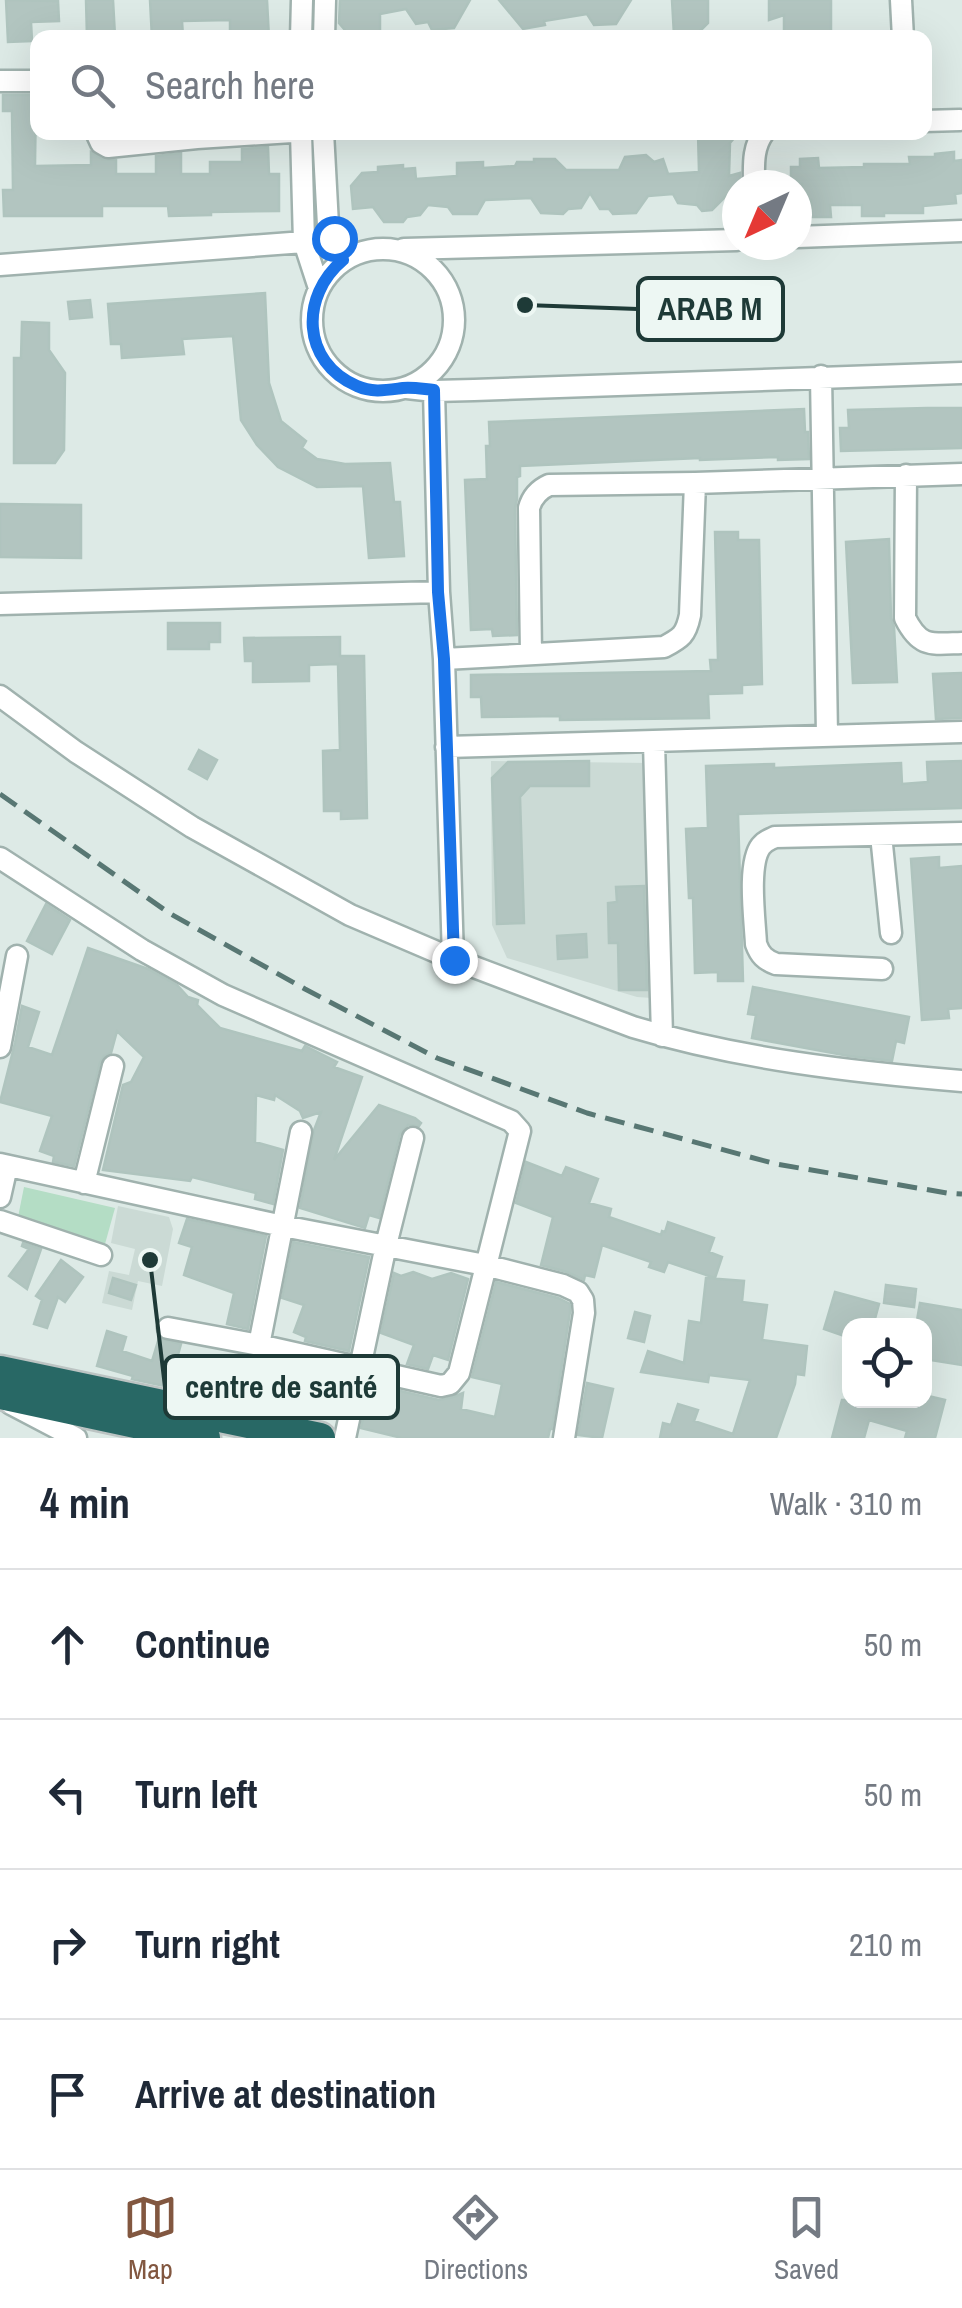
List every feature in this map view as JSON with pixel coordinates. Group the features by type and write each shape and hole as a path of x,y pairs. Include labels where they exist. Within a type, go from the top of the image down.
{"highway":[{"path":"0,1370 320,1438"},
{"path":"0,1396 206,1438"}],"street":[{"path":"302,0 302,30"},
{"path":"324,0 324,30"},
{"path":"902,0 902,30"},
{"path":"0,81 30,81"},
{"path":"932,121 960,120"},
{"path":"100,140 108,147 160,140"},
{"path":"300,140 304,242 319,288"},
{"path":"323,140 328,225 343,260"},
{"path":"754,170 758,140"},
{"path":"812,237 962,231"},
{"path":"0,265 334,238"},
{"path":"722,240 376,248 356,253 332,269 319,288 312,311 313,335 322,357 338,376 359,387 383,392 406,388 962,373"},
{"path":"397,249 417,256 436,271 449,291 455,314 453,338 444,359 427,376 406,388"},
{"path":"821,376 827,735"},
{"path":"434,390 438,592 444,659 454,960"},
{"path":"530,654 530,508 537,492 548,485 962,474"},
{"path":"906,475 905,618 919,639 928,644 962,643"},
{"path":"444,659 664,647 681,638 690,616 695,482"},
{"path":"0,604 438,592"},
{"path":"0,696 76,752 192,827 350,915 454,960 662,1036 790,1061 962,1081"},
{"path":"446,747 962,732"},
{"path":"654,742 662,1036"},
{"path":"882,968 767,961 756,944 754,869 758,852 775,837 962,832"},
{"path":"881,835 891,932"},
{"path":"0,858 142,950 223,995 518,1127 520,1136 460,1372 450,1384 441,1386 260,1344 168,1328"},
{"path":"0,1047 18,956"},
{"path":"84,1183 113,1066"},
{"path":"260,1344 301,1132"},
{"path":"346,1438 386,1245 413,1138"},
{"path":"0,1197 4,1165 485,1265 563,1285 578,1292 584,1313 564,1438"},
{"path":"0,1221 100,1255"},
{"path":"0,1396 76,1438"}],"shaded area":[{"path":"491,761 649,763 652,998 637,997 507,958 492,925"},
{"path":"118,1206 169,1217 173,1229 162,1286 138,1281 132,1310 102,1303 109,1271 129,1275 135,1249 111,1243"}],"green space":[{"path":"24,1187 115,1208 105,1244 17,1222"}],"building":[{"path":"6,0 58,1 59,21 31,22 30,41 8,42"},
{"path":"86,0 113,0 115,30 87,30"},
{"path":"150,0 267,0 269,30 230,30 230,20 182,21 183,30 152,30"},
{"path":"340,0 470,0 454,28 432,30 428,22 416,24 406,9 380,14 380,30 345,30 339,23"},
{"path":"499,0 631,0 616,24 594,25 587,14 523,29"},
{"path":"672,0 708,0 708,23 701,30 674,30"},
{"path":"769,0 831,0 831,30 784,30 784,15 769,20"},
{"path":"3,95 30,95 30,140 35,140 35,166 91,165 91,152 102,159 116,160 116,174 156,174 156,156 181,153 181,174 210,174 210,162 242,162 242,149 268,147 269,174 279,174 279,211 169,216 168,206 102,206 102,216 4,216 3,190 13,190 12,111 3,111"},
{"path":"698,140 732,140 729,170 722,170 722,200 712,210 678,203 673,194 648,196 636,213 613,214 609,209 600,209 590,193 581,208 568,209 563,214 541,213 531,198 485,200 477,214 453,214 448,207 428,205 420,215 407,217 403,222 384,222 373,207 353,209 351,186 362,173 378,172 378,167 415,168 416,179 457,176 457,163 483,162 483,168 515,166 517,162 534,159 555,159 566,170 619,170 625,157 646,155 654,162 663,159 668,174 699,172"},
{"path":"954,152 954,161 962,160 962,193 955,194 956,203 923,206 923,213 862,216 862,205 830,205 831,217 812,217 812,170 791,170 800,167 800,159 818,158 819,168 864,167 910,164 909,157"},
{"path":"265,293 269,383 281,421 306,441 302,448 317,459 345,464 390,463 394,502 400,502 404,556 369,558 363,486 317,487 278,467 257,445 241,420 233,336 182,339 184,354 122,358 121,344 111,344 108,304"},
{"path":"90,300 92,317 70,319 68,302"},
{"path":"22,322 49,323 49,350 65,373 64,450 55,463 14,463 14,358 21,358"},
{"path":"962,408 962,448 841,451 840,428 849,428 848,410"},
{"path":"804,409 809,459 700,458 520,466 515,508 517,635 493,636 492,629 471,630 465,480 487,479 489,422"},
{"path":"0,504 81,505 81,558 0,557"},
{"path":"715,532 738,532 738,540 759,540 762,684 742,685 742,693 708,694 709,718 482,717 481,697 471,697 471,675 711,671 710,660 718,660"},
{"path":"889,539 897,682 853,683 846,542"},
{"path":"168,623 220,623 220,642 209,642 209,649 168,649"},
{"path":"340,637 340,656 364,656 367,818 341,819 341,811 324,811 323,751 340,750 338,664 309,665 309,681 253,682 253,661 245,661 244,638"},
{"path":"962,673 962,718 936,719 933,674"},
{"path":"199,750 217,760 207,779 189,769"},
{"path":"589,761 589,786 530,786 520,797 524,923 497,924 492,778 508,762"},
{"path":"962,761 962,808 738,814 743,981 718,981 718,972 695,973 686,829 708,828 706,766 774,764 774,768 901,763 902,784 928,782 927,762"},
{"path":"939,857 939,868 962,866 962,1008 948,1009 949,1018 922,1020 911,859"},
{"path":"644,886 647,990 619,990 618,943 609,943 608,903 617,902 616,887"},
{"path":"46,904 70,920 52,954 27,941"},
{"path":"586,934 587,957 558,959 557,936"},
{"path":"88,948 148,969 177,985 188,997 198,1000 197,1005 220,1028 302,1051 305,1046 337,1062 334,1067 362,1077 334,1160 379,1105 421,1123 408,1125 400,1134 379,1218 369,1215 365,1228 300,1208 321,1112 303,1118 300,1111 275,1095 274,1100 256,1095 255,1142 283,1150 273,1204 255,1199 256,1193 192,1177 190,1181 103,1170 123,1085 131,1082 144,1057 117,1031 111,1053 100,1063 74,1166 53,1162 54,1156 40,1151 52,1116 0,1102 22,1006 39,1012 28,1047 52,1055"},
{"path":"753,987 909,1017 904,1043 896,1041 892,1061 752,1038 756,1015 748,1014"},
{"path":"526,1162 562,1176 566,1167 598,1179 589,1203 611,1209 609,1217 661,1235 668,1222 714,1238 709,1252 722,1257 715,1278 668,1262 664,1272 649,1267 651,1262 602,1245 594,1277 585,1275 584,1280 541,1265 553,1217 516,1203"},
{"path":"187,1219 266,1236 248,1329 227,1324 234,1293 184,1275 192,1247 179,1243"},
{"path":"293,1242 369,1257 349,1351 305,1341 306,1337 294,1332 304,1305 282,1298"},
{"path":"23,1243 41,1249 27,1289 9,1276 29,1249"},
{"path":"61,1260 83,1277 65,1302 58,1297 47,1328 34,1324 42,1300 36,1296"},
{"path":"413,1272 432,1279 451,1273 468,1279 448,1360 433,1355 428,1369 407,1364 414,1345 381,1333 394,1273 401,1276"},
{"path":"113,1278 136,1285 131,1300 109,1293"},
{"path":"706,1278 744,1281 742,1302 767,1305 762,1340 807,1346 804,1375 796,1374 776,1438 660,1438 663,1423 671,1425 678,1404 698,1410 694,1421 733,1434 750,1380 709,1375 708,1382 641,1372 648,1351 684,1363 689,1321 701,1323"},
{"path":"496,1282 570,1304 548,1438 402,1438 361,1428 370,1384 439,1400 463,1393 461,1409 495,1417 502,1384 472,1377"},
{"path":"886,1285 916,1289 914,1307 884,1303"},
{"path":"835,1292 879,1304 875,1318 842,1318 842,1335 824,1329"},
{"path":"920,1303 962,1310 962,1365 932,1360 932,1318 917,1318"},
{"path":"635,1312 650,1316 644,1342 628,1338"},
{"path":"107,1331 126,1337 122,1351 152,1361 159,1338 181,1344 176,1362 240,1382 243,1369 295,1385 287,1412 132,1379 133,1376 97,1366"},
{"path":"587,1383 613,1389 602,1438 578,1435"},
{"path":"932,1397 945,1400 935,1438 905,1438 907,1431 869,1420 864,1438 832,1438 842,1400 842,1408 932,1408"}],"railway":[{"path":"0,794 169,913 437,1058 587,1113 776,1164 962,1194"}],"place":[{"name":"ARAB M","path":"525,305"},
{"name":"centre de santé","path":"150,1260"}],"route":[{"path":"334,238 343,260 319,288 312,311 313,335 322,357 338,376 359,387 383,392 406,388 434,390 438,592 444,659 454,960"}]}
